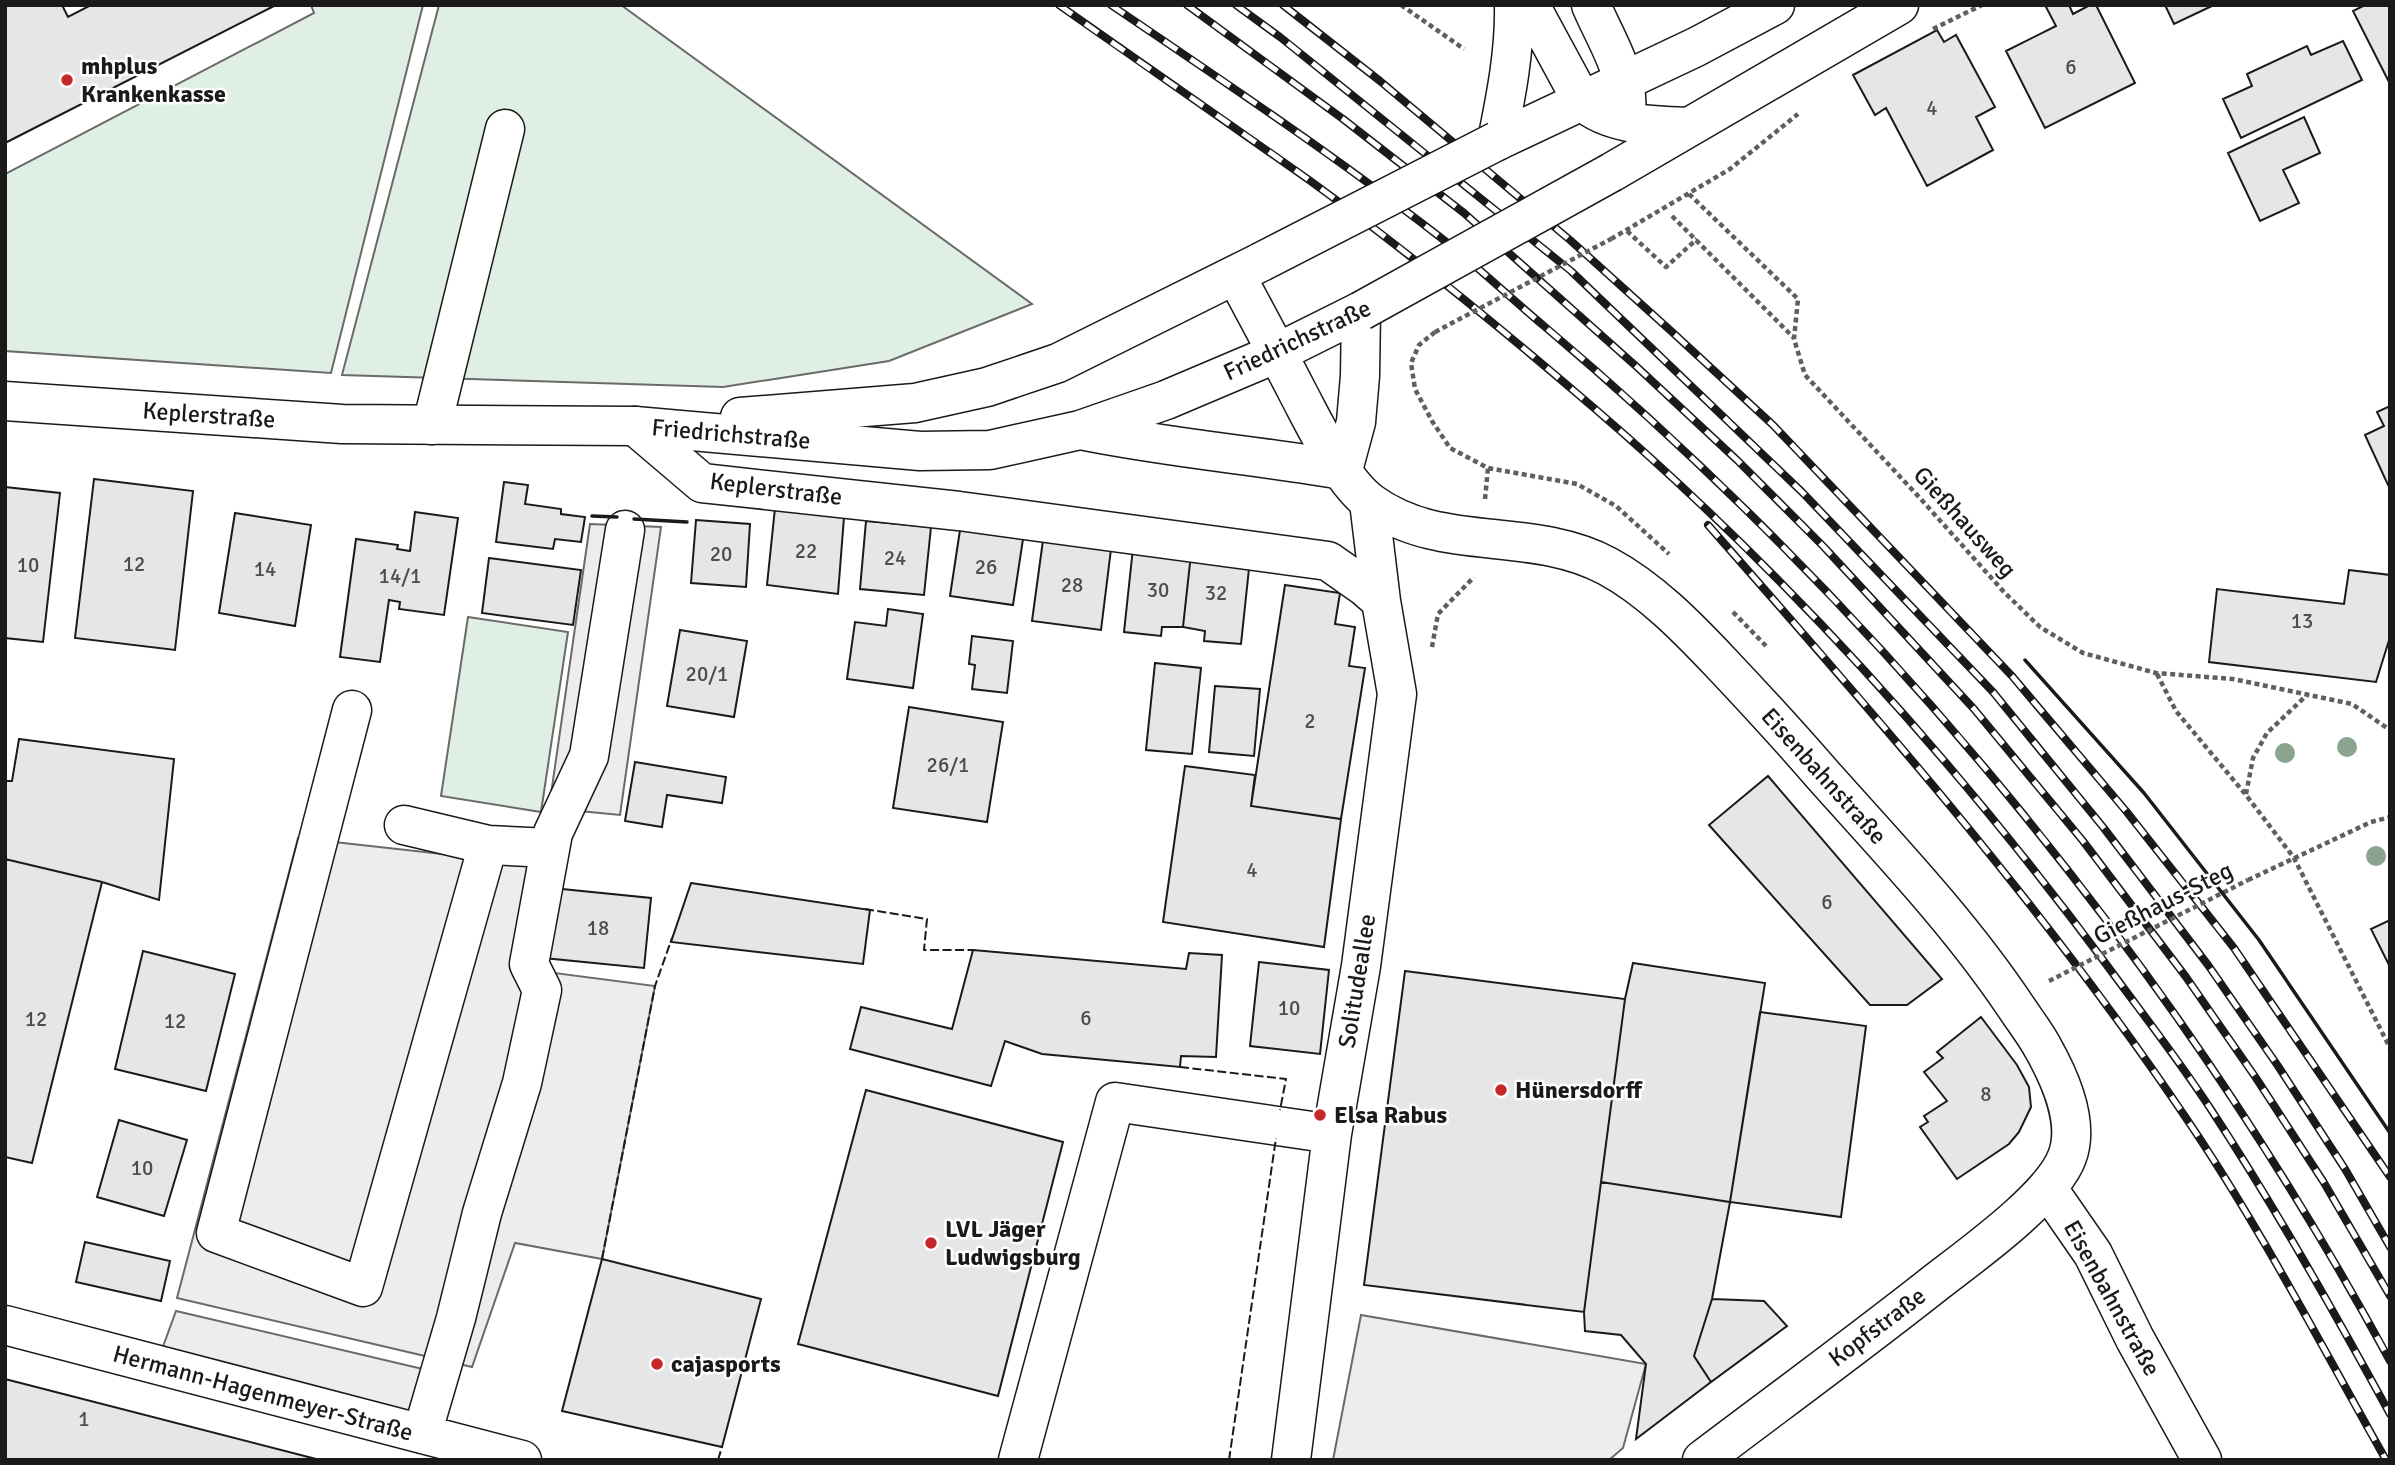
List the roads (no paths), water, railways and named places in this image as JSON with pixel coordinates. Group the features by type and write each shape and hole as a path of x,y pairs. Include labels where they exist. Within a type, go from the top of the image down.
{"street":[{"path":"1497,141 1507,93 1514,5"},
{"path":"1530,5 1582,101 1591,109 1625,120 1658,126 1688,127"},
{"path":"1591,5 1628,98 1622,147 1612,172"},
{"name":"Friedrichstraße","path":"635,426 915,403 986,387 1058,363 1497,141 1775,5"},
{"name":"Friedrichstraße","path":"635,426 920,451 990,450 1080,430 1166,400 1277,353 1361,311 1612,172 1899,5"},
{"path":"432,425 505,129"},
{"name":"Eisenbahnstraße","path":"1248,269 1277,353 1331,453 1355,488 1369,502 1405,522 1436,533 1528,541 1572,551 1607,566 1655,600 1692,633 1754,698 1904,865 1982,957 2043,1048 2065,1097 2072,1133 2067,1157 2048,1189 2093,1254 2135,1339 2202,1460"},
{"path":"1080,430 1138,442 1263,456 1343,470 1356,422 1361,311"},
{"name":"Keplerstraße","path":"5,401 342,424 635,426 702,483 959,511 1328,561 1381,601"},
{"name":"Solitudeallee","path":"1291,1460 1332,1134 1362,966 1397,694 1381,601 1369,502"},
{"path":"422,1434 456,1318 482,1213 522,1083 542,990 530,964 550,848 553,833 589,756 625,530"},
{"path":"352,709 216,1233 363,1287 488,845"},
{"path":"404,825 488,845 550,848"},
{"path":"1018,1460 1115,1102 1332,1134"},
{"name":"Kopfstraße","path":"1702,1460 1977,1251 2048,1189"},
{"name":"Hermann-Hagenmeyer-Straße","path":"5,1325 522,1460"}],"railway":[{"path":"1059,5 1309,180 1454,291 1665,471 1800,603 1865,672 1990,815 2049,889 2172,1054 2234,1145 2390,1414"},
{"path":"1111,5 1316,145 1450,245 1670,437 1790,554 1905,676 2015,804 2119,937 2216,1074 2306,1216 2390,1361"},
{"path":"1187,5 1343,119 1464,213 1637,367 1737,460 1823,546 1974,709 2083,841 2186,977 2323,1181 2390,1296"},
{"path":"1236,5 1280,37 1571,271 1802,492 1993,692 2103,827 2208,965 2345,1169 2390,1247"},
{"path":"1283,5 1380,81 1570,240 1671,331 1773,425 2012,676 2126,811 2234,948 2390,1177"},
{"path":"1708,525 1957,814 2017,888 2132,1040 2239,1201 2386,1460"}],"place":[{"name":"mhplus Krankenkasse","path":"67,80"},
{"name":"Hünersdorff","path":"1501,1090"},
{"name":"Elsa Rabus","path":"1320,1115"},
{"name":"LVL Jäger Ludwigsburg","path":"931,1243"},
{"name":"cajasports","path":"657,1364"}]}
